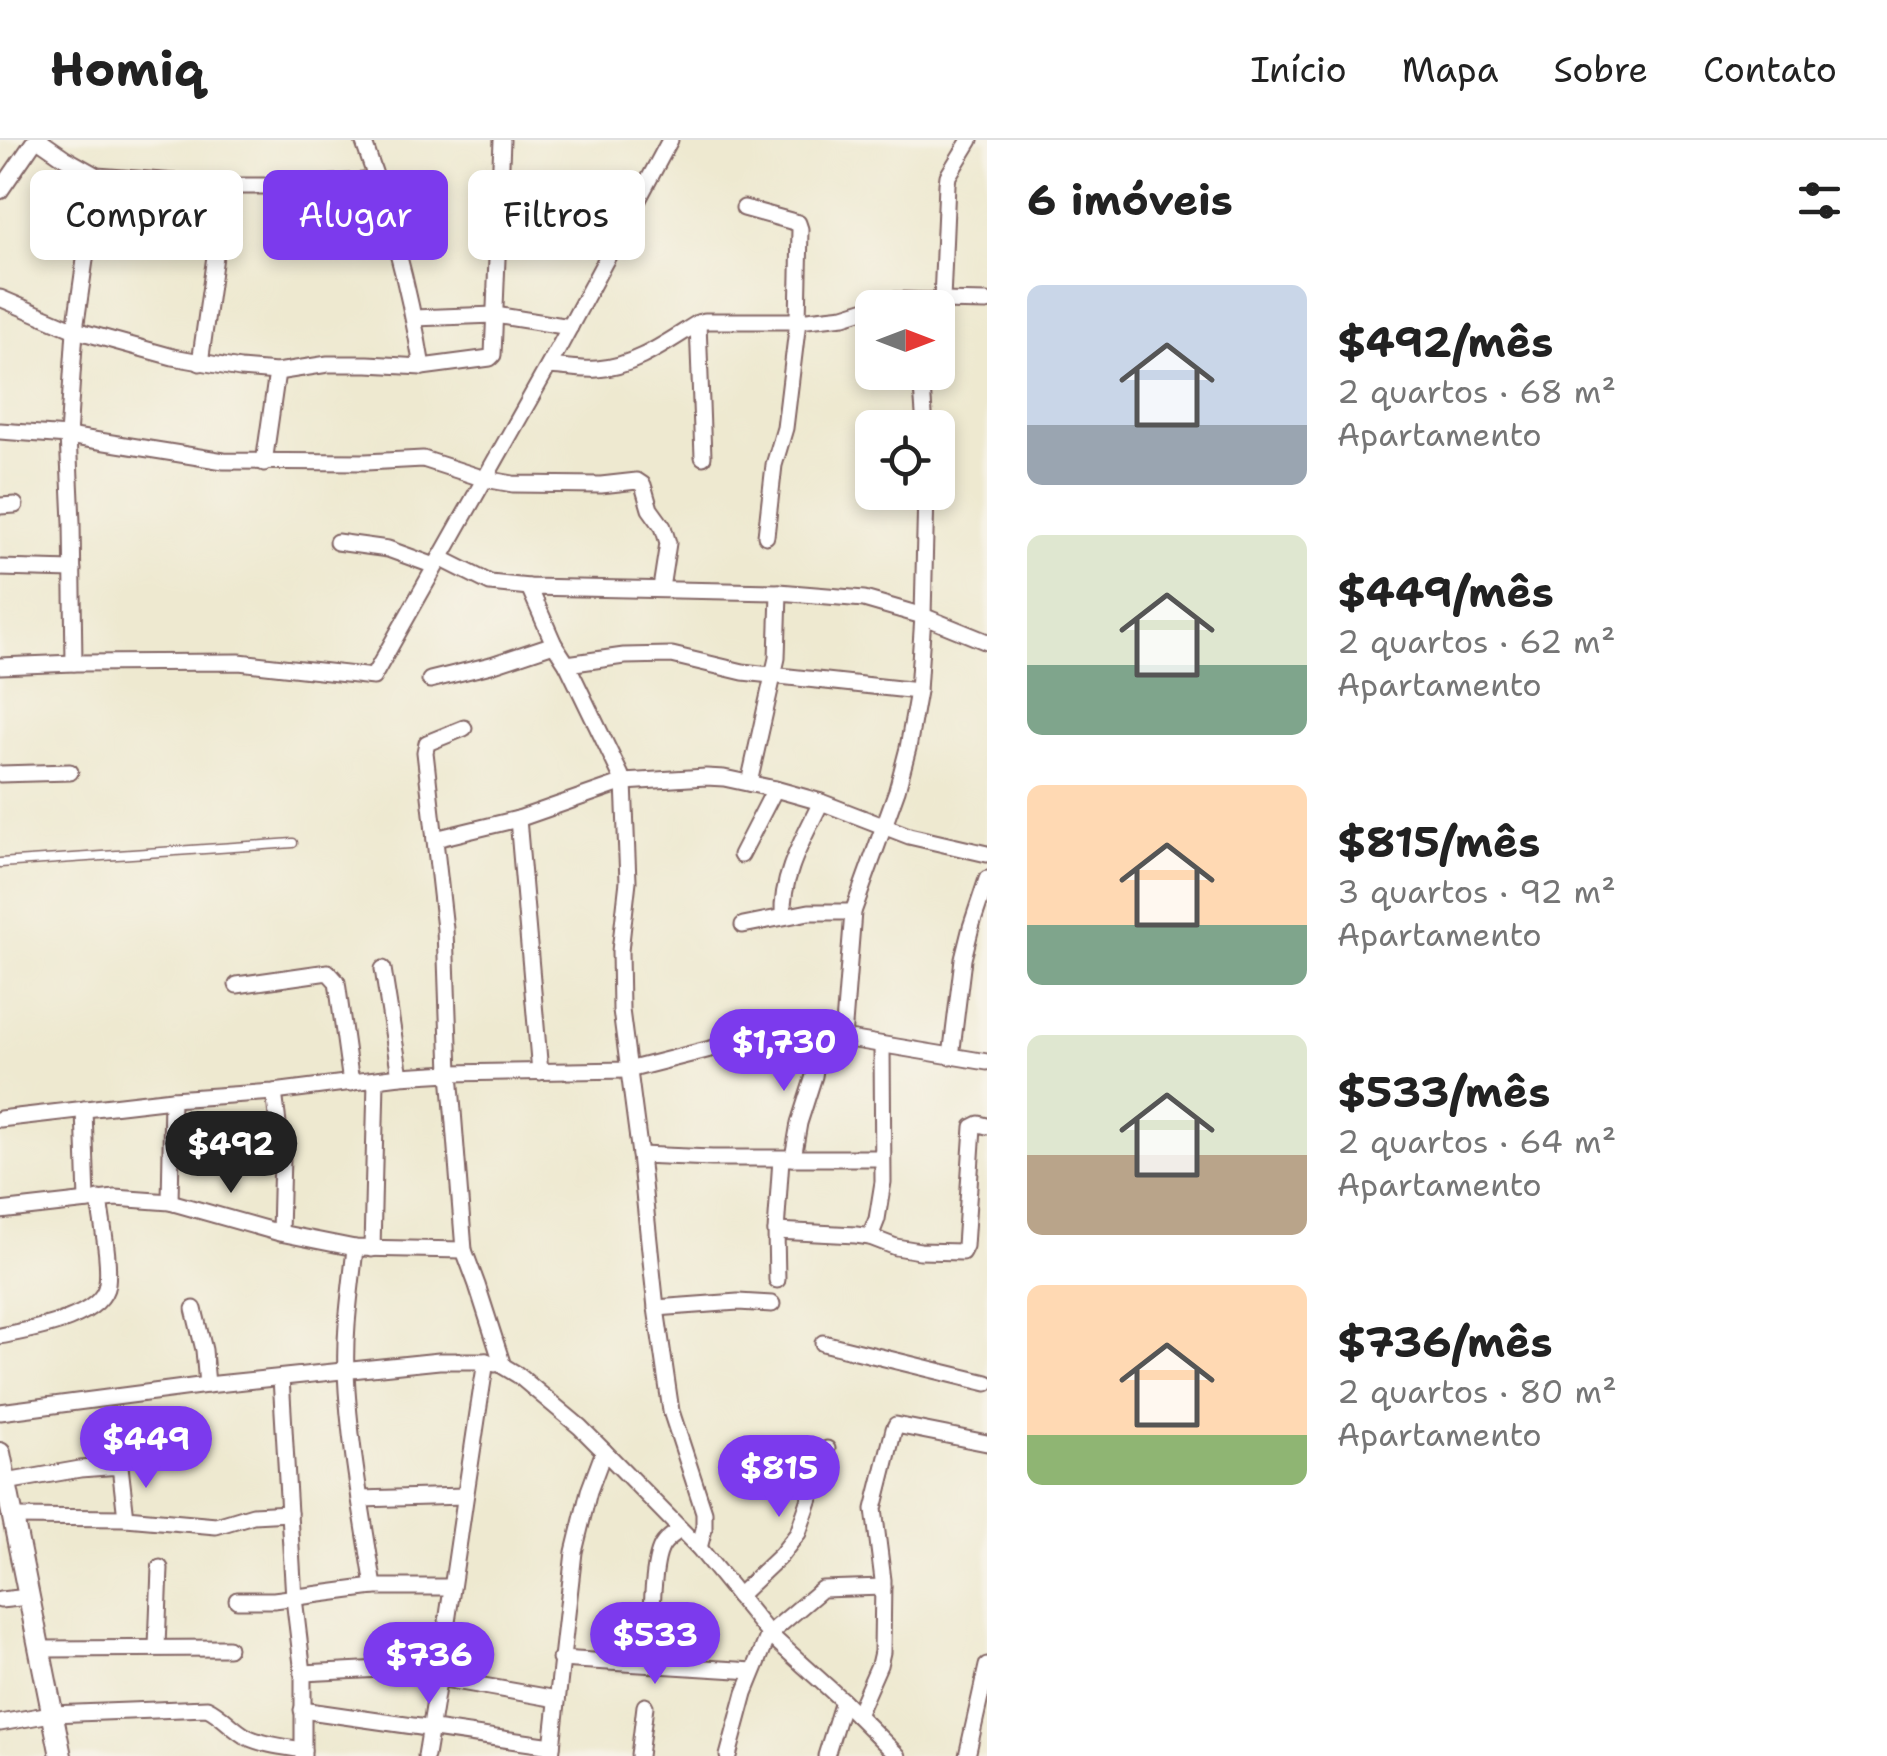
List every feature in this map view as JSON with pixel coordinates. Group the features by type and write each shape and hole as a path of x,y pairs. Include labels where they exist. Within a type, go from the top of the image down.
{"street":[{"path":"0,191 37,140 86,170"},
{"path":"362,140 373,170"},
{"path":"0,298 75,330 200,363 277,372 328,364 422,367 490,358 502,140"},
{"path":"0,666 239,662 374,677 670,140"},
{"path":"942,290 946,184 970,140"},
{"path":"744,208 798,223 800,229 798,321 766,536"},
{"path":"74,662 68,436 75,330 85,260"},
{"path":"200,363 214,260"},
{"path":"398,260 422,367"},
{"path":"955,301 987,302"},
{"path":"548,366 598,369 624,363 647,354 698,323 798,321 855,312"},
{"path":"414,318 495,316 570,327"},
{"path":"698,323 703,458"},
{"path":"264,463 277,372"},
{"path":"0,431 68,436 224,461 423,459 513,484 640,482 668,542 661,588"},
{"path":"842,1038 852,912 884,828 908,748 918,690 926,510"},
{"path":"337,542 388,548 490,583 779,592 864,599 923,616 987,642"},
{"path":"0,568 72,570"},
{"path":"529,587 624,782 628,881 620,951 620,1010 672,1411 704,1512 699,1548"},
{"path":"749,783 774,676 779,592"},
{"path":"430,680 554,644"},
{"path":"567,664 624,656 672,655 774,676 918,690"},
{"path":"464,728 427,743 426,748 444,929 464,1250 504,1366"},
{"path":"0,774 70,772"},
{"path":"435,839 518,818 624,782 706,777 774,788 884,828 987,854"},
{"path":"741,855 774,788"},
{"path":"783,916 786,879 821,802"},
{"path":"518,818 540,1072"},
{"path":"951,1057 970,927 987,879"},
{"path":"743,925 809,912 852,912"},
{"path":"383,969 400,1076"},
{"path":"237,984 328,972 334,976 351,1083"},
{"path":"777,1280 776,1231 787,1158 814,1076 820,1038"},
{"path":"0,1119 172,1098 274,1092 450,1072 628,1070 738,1042 842,1038 987,1062"},
{"path":"870,1237 877,1220 882,1182 882,1045"},
{"path":"372,1250 376,1080"},
{"path":"274,1092 282,1154 280,1233"},
{"path":"170,1202 172,1098"},
{"path":"0,1336 51,1325 90,1308 102,1299 107,1287 84,1109"},
{"path":"776,1231 870,1237 920,1251 962,1252 973,1127 987,1126"},
{"path":"640,1156 882,1158"},
{"path":"0,1211 93,1200 170,1202 280,1233 355,1248 464,1250"},
{"path":"355,1248 346,1372 374,1586"},
{"path":"656,1308 738,1302 772,1304"},
{"path":"194,1309 204,1350 207,1386"},
{"path":"823,1344 987,1384"},
{"path":"0,1412 439,1361 486,1361 504,1366 604,1451 699,1548 769,1634 898,1756"},
{"path":"426,1756 486,1361"},
{"path":"0,1723 51,1714 208,1708 245,1736 303,1753 303,1673 294,1598 281,1378"},
{"path":"858,1715 882,1652 883,1588 874,1509 896,1425 987,1443"},
{"path":"738,1596 781,1555 798,1532 827,1449"},
{"path":"302,1710 551,1751 574,1552 604,1451"},
{"path":"0,1453 61,1756"},
{"path":"6,1482 120,1466 126,1518"},
{"path":"360,1499 464,1496"},
{"path":"13,1517 126,1518 216,1526 254,1515 289,1514"},
{"path":"651,1664 659,1552 664,1542 680,1530"},
{"path":"158,1647 160,1568"},
{"path":"237,1600 294,1598 374,1586 451,1588"},
{"path":"728,1756 753,1671 769,1634 822,1589 883,1588"},
{"path":"0,1600 29,1597"},
{"path":"40,1649 228,1648"},
{"path":"560,1660 753,1671"},
{"path":"987,1666 968,1753 987,1754"},
{"path":"303,1673 440,1672 558,1699"},
{"path":"826,1756 844,1702"},
{"path":"639,1756 645,1706"}],"lane":[{"path":"0,863 293,843"}]}
